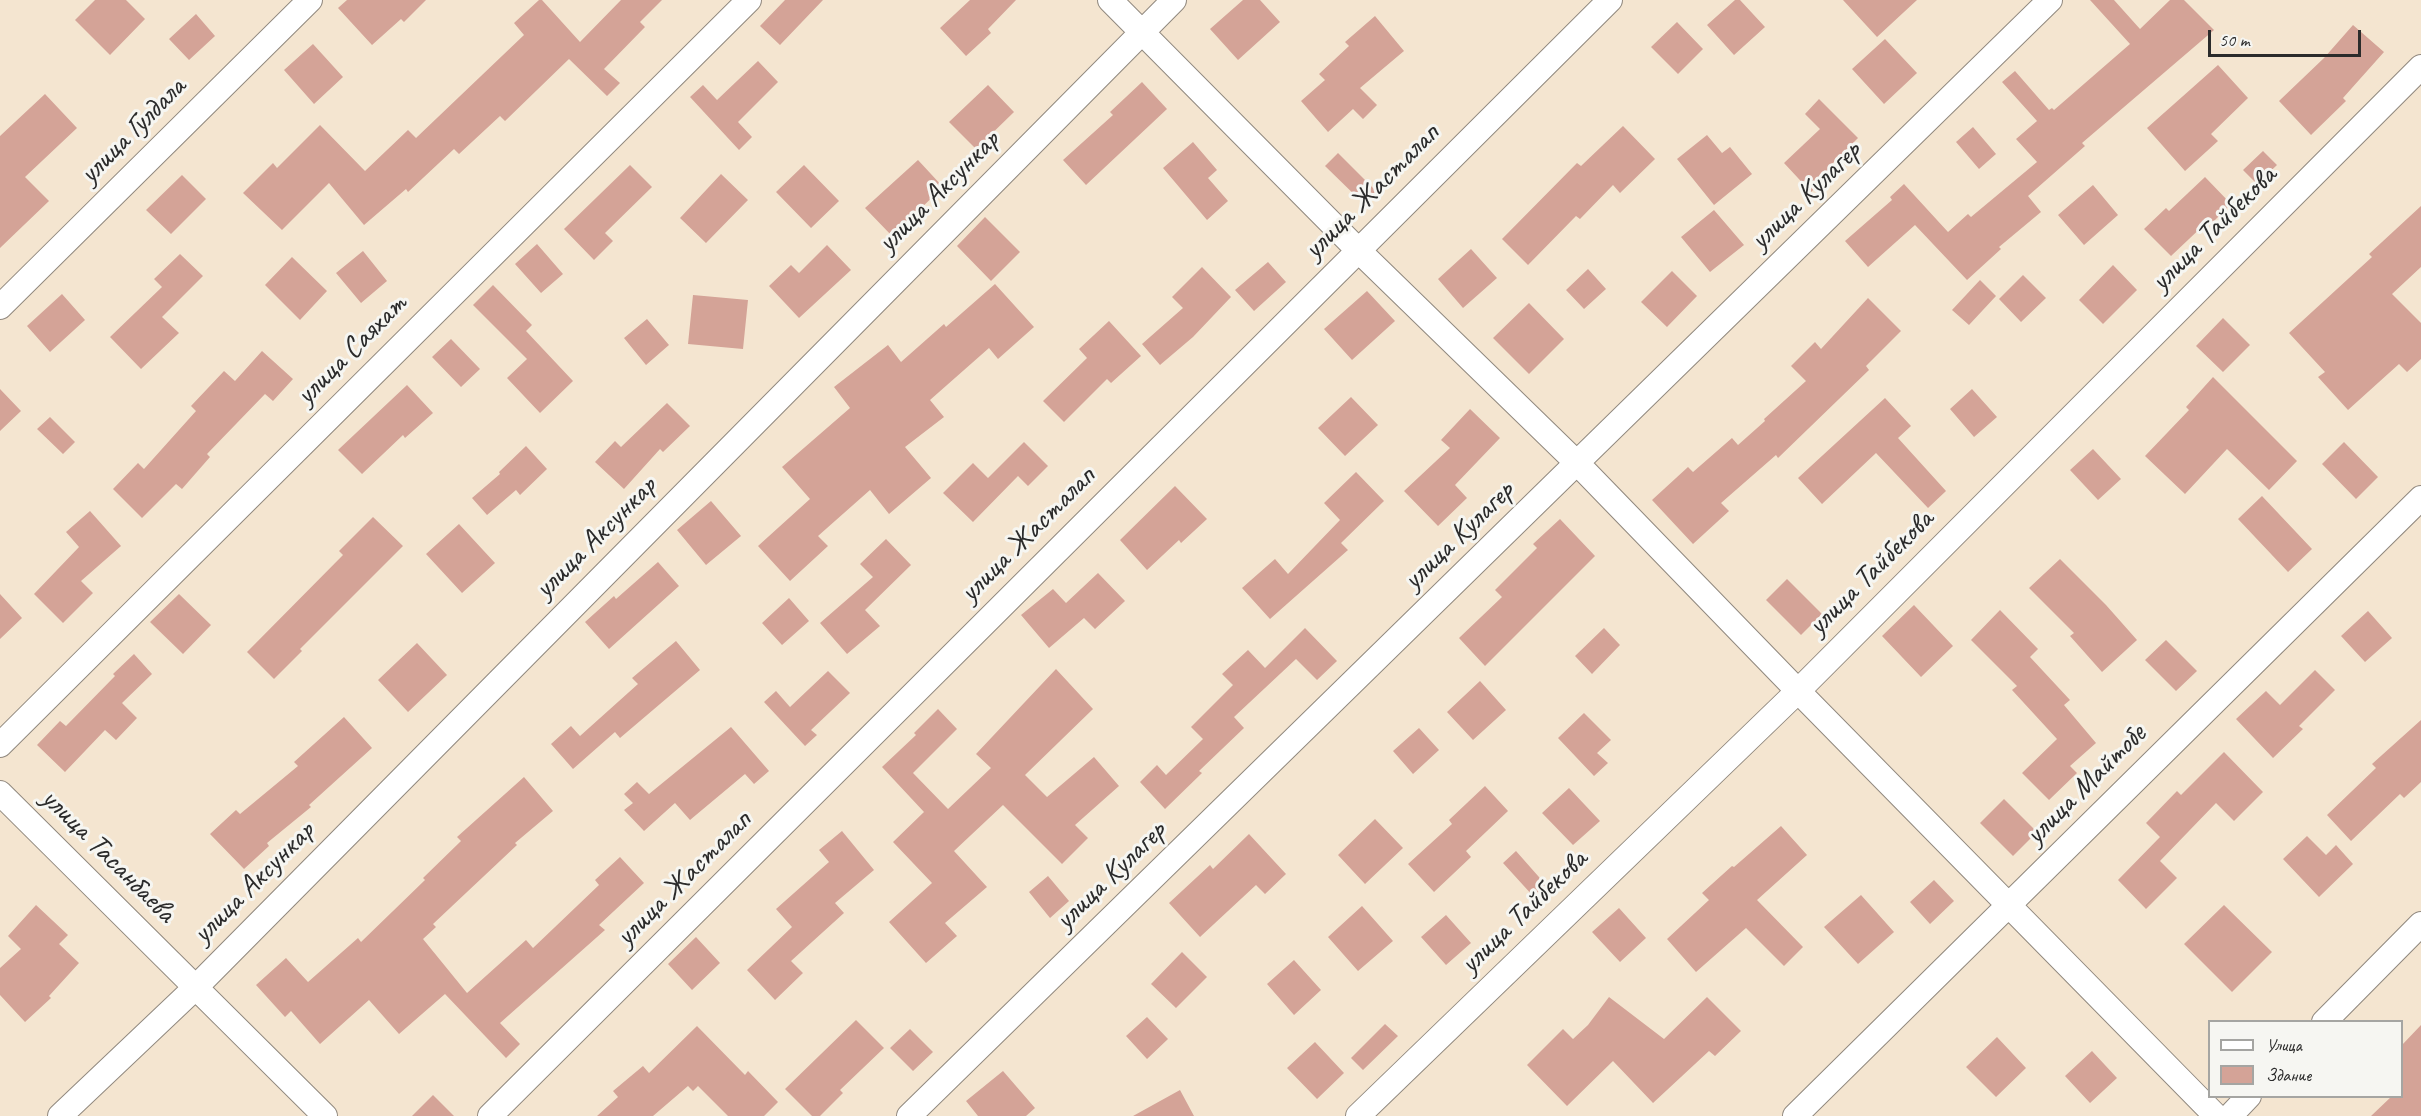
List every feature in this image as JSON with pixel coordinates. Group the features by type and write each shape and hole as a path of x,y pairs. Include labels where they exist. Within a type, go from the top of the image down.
{"street":[{"name":"улица Гулдала","path":"0,307 310,0"},
{"name":"улица Саяхат","path":"0,745 749,0"},
{"path":"1110,0 1358,250 1578,464 2216,1116"},
{"name":"улица Аксункар","path":"60,1116 196,987 1174,0"},
{"name":"улица Жасталап","path":"490,1116 1611,0"},
{"name":"улица Кулагер","path":"909,1116 2050,0"},
{"name":"улица Тайбекова","path":"1358,1116 1798,691 2421,67"},
{"name":"улица Майтобе","path":"1795,1116 2421,498"},
{"name":"улица Тасанбаева","path":"0,793 325,1116"},
{"path":"2326,1020 2421,924"},
{"path":"2230,1116 2247,1098"}],"building":[{"path":"95,0 126,0 145,19 110,55 75,20"},
{"path":"347,0 426,0 404,22 401,19 372,45 338,8"},
{"path":"539,0 542,0 580,42 621,0 662,0 640,22 645,27 604,69 620,83 607,96 569,59 505,121 500,116 459,154 454,149 408,192 406,189 364,225 329,183 282,230 243,193 273,163 277,168 320,125 365,171 408,130 416,138 524,35 514,23"},
{"path":"785,0 823,0 780,45 760,26"},
{"path":"970,0 1016,0 988,29 991,33 966,56 940,28"},
{"path":"1243,0 1260,0 1280,22 1238,60 1210,29"},
{"path":"1735,0 1740,0 1765,27 1734,55 1707,25"},
{"path":"1843,0 1917,0 1877,37"},
{"path":"2090,0 2114,0 2140,29 2170,0 2184,0 2214,30 2082,143 2085,146 2028,196 2041,212 1999,247 2001,249 1967,280 1915,225 1868,267 1845,241 1892,200 1890,197 1904,184 1948,232 1968,214 1971,217 2037,162 2016,139 2037,121 2002,82 2015,71 2049,110 2052,108 2054,110 2130,44"},
{"path":"196,14 215,36 189,60 169,39"},
{"path":"1375,16 1404,51 1360,88 1377,105 1363,119 1353,109 1328,132 1301,101 1325,80 1319,74 1349,46 1345,42"},
{"path":"1677,22 1703,49 1678,74 1651,47"},
{"path":"2353,25 2384,52 2343,98 2346,101 2311,135 2279,101 2324,58"},
{"path":"1885,39 1917,73 1884,104 1852,69"},
{"path":"313,44 343,77 314,104 284,70"},
{"path":"758,61 778,82 738,122 752,137 739,150 690,97 703,85 717,100"},
{"path":"2218,65 2248,98 2211,134 2218,141 2185,171 2147,128"},
{"path":"1142,82 1167,109 1086,185 1063,160 1113,115 1110,112"},
{"path":"988,85 1014,112 976,149 949,122"},
{"path":"45,94 77,128 25,177 49,201 0,248 0,136"},
{"path":"1819,99 1858,138 1830,166 1834,170 1811,192 1784,163 1820,129 1805,114"},
{"path":"1623,126 1655,159 1620,193 1613,185 1580,219 1576,216 1528,265 1502,239 1577,163 1581,166"},
{"path":"1973,127 1996,154 1979,169 1956,142"},
{"path":"1707,135 1722,153 1730,147 1752,174 1714,205 1677,159"},
{"path":"1193,142 1217,170 1208,178 1228,201 1207,220 1163,168"},
{"path":"2263,151 2277,165 2257,184 2243,170"},
{"path":"1338,153 1376,191 1364,204 1325,166"},
{"path":"918,160 943,187 892,236 865,208"},
{"path":"630,165 652,187 605,233 613,241 594,260 564,229"},
{"path":"804,165 839,201 811,228 776,192"},
{"path":"721,174 748,200 706,243 680,218"},
{"path":"182,175 206,199 171,234 146,210"},
{"path":"2205,177 2231,204 2210,225 2207,222 2171,256 2144,229 2166,208 2169,211"},
{"path":"2093,185 2118,215 2084,245 2058,215"},
{"path":"2421,206 2421,267 2392,294 2421,323 2421,359 2407,372 2399,364 2348,410 2318,377 2325,372 2289,333 2372,257 2369,254"},
{"path":"1714,210 1744,245 1710,272 1681,237"},
{"path":"985,217 1020,252 991,281 957,246"},
{"path":"537,244 563,274 541,293 515,264"},
{"path":"827,245 851,270 799,318 769,286 791,265 799,273"},
{"path":"1471,249 1497,278 1463,308 1438,279"},
{"path":"363,251 387,281 361,303 336,273"},
{"path":"180,254 203,276 162,317 179,333 141,369 110,337 162,287 154,279"},
{"path":"292,257 327,291 300,320 265,285"},
{"path":"1268,262 1286,282 1254,311 1235,290"},
{"path":"2113,265 2137,290 2103,324 2079,300"},
{"path":"1202,267 1231,297 1193,337 1160,365 1142,344 1183,308 1172,297"},
{"path":"1588,269 1606,289 1584,309 1566,290"},
{"path":"1672,271 1697,296 1667,327 1641,302"},
{"path":"2023,275 2046,298 2021,322 1999,299"},
{"path":"1980,280 1996,296 1969,325 1952,310"},
{"path":"995,284 1034,327 998,359 989,348 930,400 944,417 905,447 931,478 889,514 870,490 818,536 828,546 790,581 758,546 810,499 782,467 850,408 834,387 888,345 901,362 944,324 946,327"},
{"path":"493,285 532,325 526,331 573,381 540,413 507,378 527,359 473,305"},
{"path":"1367,291 1395,321 1352,360 1324,329"},
{"path":"62,294 85,320 50,352 27,326"},
{"path":"693,295 748,300 743,349 688,344"},
{"path":"1868,298 1901,331 1866,366 1869,370 1778,458 1776,455 1721,503 1729,511 1693,544 1652,500 1688,467 1693,472 1732,438 1738,445 1765,421 1764,419 1806,381 1791,366 1815,342 1821,349"},
{"path":"1529,303 1564,339 1529,374 1493,338"},
{"path":"2223,318 2250,345 2223,372 2196,346"},
{"path":"647,319 669,345 646,365 624,338"},
{"path":"1109,321 1141,356 1111,383 1107,379 1064,422 1043,401 1087,358 1079,349"},
{"path":"451,339 480,369 461,387 432,357"},
{"path":"262,351 293,379 273,401 265,394 207,454 210,457 182,489 176,484 142,518 113,489 138,463 144,469 196,411 191,406 224,371 235,381"},
{"path":"2213,377 2297,461 2269,490 2227,449 2185,494 2145,456 2189,410 2186,407"},
{"path":"407,385 433,413 405,438 403,435 362,474 338,450"},
{"path":"0,389 21,411 0,431"},
{"path":"1972,389 1997,417 1974,437 1950,409"},
{"path":"1351,397 1378,425 1345,456 1318,428"},
{"path":"1885,398 1911,426 1898,438 1946,491 1928,508 1876,453 1822,504 1798,478"},
{"path":"667,403 690,426 663,452 660,449 624,489 595,462 615,441 621,447"},
{"path":"1470,409 1500,438 1455,485 1467,498 1438,526 1404,491 1450,448 1441,440"},
{"path":"50,417 75,442 63,454 37,429"},
{"path":"1024,442 1048,466 1028,486 1018,476 973,522 943,493 973,463 988,478"},
{"path":"2344,442 2378,477 2356,499 2322,464"},
{"path":"526,446 547,469 520,495 516,490 487,515 472,498 500,474 499,472"},
{"path":"2093,449 2121,479 2098,500 2070,470"},
{"path":"1356,472 1384,501 1341,543 1348,550 1270,619 1242,588 1275,559 1288,574 1340,520 1324,503"},
{"path":"1175,486 1207,519 1181,543 1179,540 1147,570 1120,540"},
{"path":"2262,496 2312,549 2288,572 2238,519"},
{"path":"711,501 741,536 706,565 677,530"},
{"path":"90,511 121,546 81,581 93,593 63,623 34,594 79,547 66,532"},
{"path":"373,517 403,546 300,649 302,651 274,679 247,652 343,555 339,551"},
{"path":"1560,519 1595,556 1485,666 1459,638 1502,597 1495,590 1537,548 1533,544"},
{"path":"459,524 495,563 462,593 426,554"},
{"path":"886,539 911,565 865,610 880,626 847,654 820,623 873,577 860,564"},
{"path":"2060,559 2137,640 2102,672 2070,636 2074,633 2029,588"},
{"path":"658,562 679,586 609,649 585,622 614,596 616,599"},
{"path":"1098,573 1125,601 1095,629 1084,618 1049,648 1021,615 1053,589 1066,603"},
{"path":"1787,579 1822,614 1801,635 1766,600"},
{"path":"0,594 22,618 0,639"},
{"path":"179,594 211,625 183,654 150,622"},
{"path":"789,598 809,621 782,645 762,623"},
{"path":"1914,605 1953,646 1921,677 1882,636"},
{"path":"2000,610 2038,649 2030,657 2070,700 2064,705 2096,743 2070,766 2077,773 2049,800 2022,773 2057,739 2012,690 2017,686 1971,640"},
{"path":"2368,611 2392,638 2365,662 2341,636"},
{"path":"1305,628 1337,661 1317,680 1296,659 1234,717 1244,728 1199,771 1202,773 1165,809 1140,782 1157,765 1166,775 1203,739 1191,727 1233,685 1222,674 1248,650 1265,668"},
{"path":"1604,628 1620,645 1592,674 1575,656"},
{"path":"2166,640 2197,671 2176,691 2145,660"},
{"path":"676,641 700,670 620,738 615,732 573,769 551,744 571,726 580,736 638,684 632,678"},
{"path":"417,643 447,675 408,712 378,680"},
{"path":"134,654 152,674 122,703 137,718 116,740 105,730 65,772 37,745 60,721 66,726"},
{"path":"1056,669 1093,709 1025,775 1047,797 1094,757 1119,786 1075,825 1088,838 1062,864 1003,805 954,851 987,887 945,923 957,936 926,963 889,922 932,883 893,842 924,812 882,767 916,735 914,733 938,709 957,729 913,773 948,809 991,768 976,754"},
{"path":"2315,670 2335,690 2299,726 2303,729 2273,758 2236,719 2266,691 2280,705"},
{"path":"828,671 850,693 811,730 817,735 805,746 764,702 776,691 790,707"},
{"path":"1480,681 1506,710 1473,740 1447,712"},
{"path":"1584,713 1611,740 1597,753 1608,763 1594,776 1558,738"},
{"path":"344,717 372,748 309,805 311,807 267,843 269,846 244,869 210,834 236,810 240,814 298,766 294,762"},
{"path":"2421,720 2421,782 2404,798 2400,794 2351,841 2327,815 2376,768 2372,764"},
{"path":"731,727 769,771 754,784 745,774 690,820 675,803 644,831 624,810 633,803 624,794 637,782 649,794"},
{"path":"1419,728 1439,750 1413,774 1393,751"},
{"path":"2224,752 2263,792 2234,821 2216,803 2160,861 2177,878 2146,909 2118,880 2160,837 2146,823 2177,791 2181,795"},
{"path":"524,777 553,811 515,843 517,845 433,924 436,927 423,939 467,993 526,940 533,948 599,885 595,880 620,857 644,883 599,925 605,930 500,1023 520,1044 506,1058 445,994 399,1034 369,1000 320,1044 291,1011 285,1017 256,985 286,958 308,982 358,938 361,942 425,880 423,878 461,841 457,837"},
{"path":"1485,786 1508,811 1466,851 1471,857 1434,892 1408,864 1452,824 1449,820"},
{"path":"1569,788 1600,821 1573,845 1542,813"},
{"path":"2004,799 2037,832 2013,856 1980,823"},
{"path":"1375,819 1403,848 1365,884 1338,855"},
{"path":"1781,826 1807,855 1757,900 1803,947 1784,966 1746,928 1696,972 1667,939 1709,900 1702,893"},
{"path":"842,831 874,870 835,903 844,913 791,961 803,973 775,1000 747,970 792,927 776,909 829,862 819,850"},
{"path":"1249,834 1286,874 1265,894 1256,885 1200,937 1169,903 1210,865 1213,869"},
{"path":"2307,836 2326,855 2336,845 2353,864 2319,897 2283,859"},
{"path":"1516,851 1546,885 1533,896 1503,863"},
{"path":"1048,876 1069,901 1050,918 1029,892"},
{"path":"1934,880 1954,901 1930,924 1910,902"},
{"path":"1861,895 1894,932 1858,964 1824,927"},
{"path":"36,905 68,935 59,944 79,963 49,996 51,998 25,1022 0,995 0,968 21,949 8,936"},
{"path":"2224,905 2272,952 2232,992 2184,944"},
{"path":"1362,906 1393,941 1358,971 1328,937"},
{"path":"1619,908 1646,938 1620,962 1592,932"},
{"path":"1446,915 1471,943 1446,965 1421,937"},
{"path":"696,937 720,963 692,990 668,964"},
{"path":"1182,952 1207,977 1176,1008 1151,984"},
{"path":"1294,960 1321,990 1294,1015 1267,984"},
{"path":"1609,997 1664,1039 1707,997 1741,1031 1715,1056 1709,1051 1653,1103 1613,1061 1567,1106 1527,1065 1563,1029 1573,1039 1588,1025"},
{"path":"1147,1017 1168,1039 1147,1059 1126,1036"},
{"path":"856,1020 884,1048 840,1090 843,1093 820,1116 812,1116 785,1089"},
{"path":"1385,1024 1398,1036 1363,1070 1351,1058"},
{"path":"2421,1025 2421,1116 2371,1116 2390,1098 2403,1098 2403,1044"},
{"path":"697,1026 745,1075 748,1071 778,1102 764,1116 728,1116 698,1086 693,1091 688,1086 653,1116 597,1116 618,1097 613,1091 643,1066 649,1073"},
{"path":"910,1029 933,1052 913,1071 890,1048"},
{"path":"1997,1037 2026,1068 1996,1097 1966,1067"},
{"path":"1315,1042 1344,1073 1317,1099 1287,1068"},
{"path":"2092,1051 2117,1078 2090,1103 2065,1076"},
{"path":"1003,1071 1035,1108 1026,1116 978,1116 966,1101"},
{"path":"1180,1090 1194,1116 1133,1116"},
{"path":"433,1095 454,1116 412,1116"}]}
